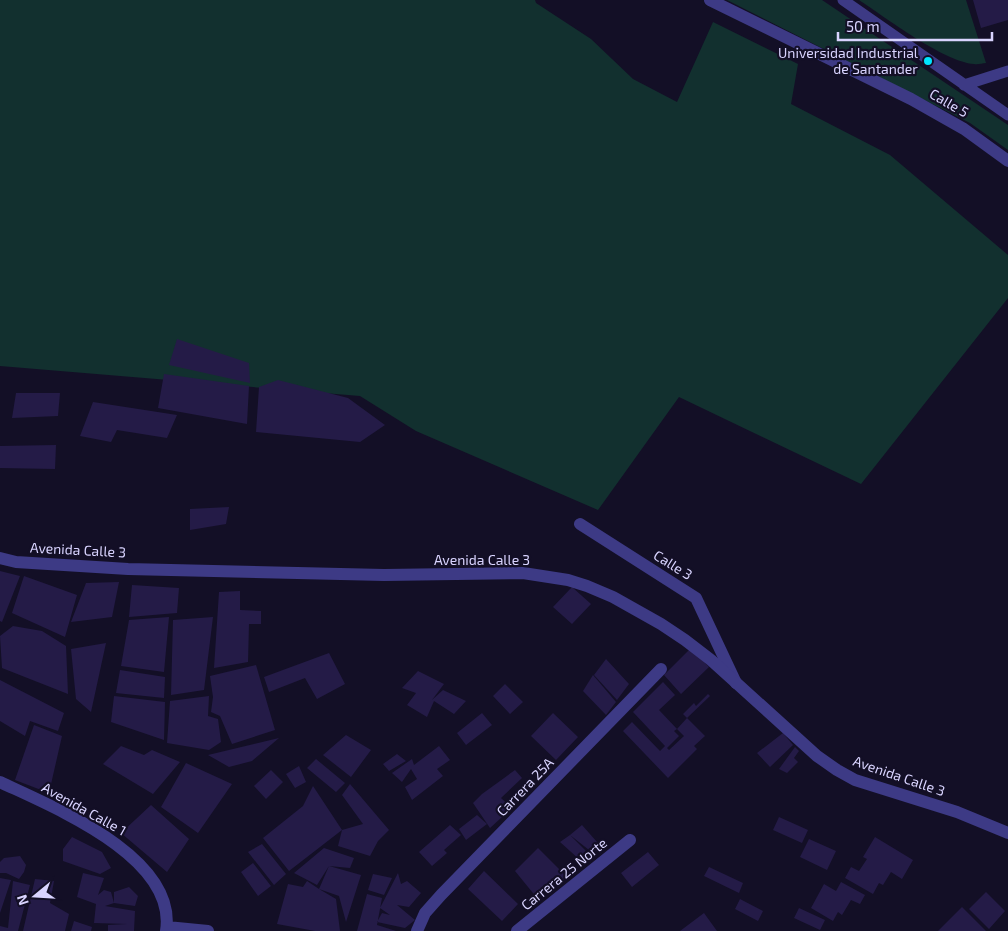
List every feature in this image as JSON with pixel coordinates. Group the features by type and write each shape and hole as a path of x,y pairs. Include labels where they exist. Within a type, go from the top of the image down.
{"street":[{"name":"Calle 5","path":"710,0 911,99 964,129 1008,161"},
{"name":"Calle 3","path":"580,524 696,598 736,683"},
{"name":"Avenida Calle 3","path":"0,558 16,562 128,569 384,576 499,572 523,573 550,577 586,586 613,597 685,640 817,756 854,780 958,812 1008,833"},
{"name":"Carrera 25A","path":"417,931 425,913 441,895 661,669"},
{"name":"Avenida Calle 1","path":"0,782 95,830 134,858 150,875 160,894 165,909 166,929"},
{"name":"Carrera 25 Norte","path":"517,931 630,840"},
{"path":"166,929 208,931"}],"lane":[{"path":"843,0 1008,115"},
{"path":"964,85 1008,71"}],"green space":[{"path":"0,0 535,0 536,3 591,39 633,79 677,102 713,22 798,64 791,104 890,155 1008,255 1008,298 861,484 679,397 598,510 416,431 360,396 0,366"},
{"path":"727,0 822,0 1008,125 1008,150 970,123"},
{"path":"859,0 966,0 986,63 974,64 947,56 915,38"}],"building":[{"path":"973,0 1008,0 1008,20 981,28"},
{"path":"177,339 249,363 250,383 169,365"},
{"path":"164,374 249,386 247,424 158,408"},
{"path":"278,380 348,398 385,425 360,442 256,432 259,387"},
{"path":"16,393 60,393 58,416 12,418"},
{"path":"93,402 177,415 167,438 117,430 111,442 80,436"},
{"path":"56,445 55,469 0,468 0,446"},
{"path":"229,507 226,524 190,530 190,509"},
{"path":"0,571 20,576 2,622 0,621"},
{"path":"24,576 77,595 65,637 12,613"},
{"path":"119,582 112,617 71,622 86,583"},
{"path":"132,585 179,588 177,613 129,617"},
{"path":"572,587 591,604 572,624 553,607"},
{"path":"240,591 240,610 261,611 261,624 249,624 248,662 214,668 219,592"},
{"path":"169,617 164,672 121,666 129,620"},
{"path":"213,617 204,690 171,695 173,620"},
{"path":"13,626 42,631 66,646 68,694 2,668 0,636"},
{"path":"106,643 91,712 76,699 71,649"},
{"path":"691,648 709,667 681,694 664,675"},
{"path":"329,653 345,684 317,699 305,678 269,692 264,677"},
{"path":"606,659 629,684 617,700 594,675"},
{"path":"256,665 275,730 232,744 220,716 211,712 213,697 210,676"},
{"path":"120,670 165,677 164,698 116,693"},
{"path":"418,671 444,684 432,700 443,690 466,701 454,714 434,701 427,717 407,705 416,693 402,688"},
{"path":"593,675 616,702 606,715 583,691"},
{"path":"0,680 64,713 58,731 30,721 25,736 0,721"},
{"path":"663,682 675,695 659,710 677,729 687,718 705,736 694,746 697,749 668,778 623,731 632,722 660,751 665,746 633,712","holes":["677,729 684,736 669,750 667,748 679,736 674,731"]},
{"path":"505,684 523,702 510,714 493,696"},
{"path":"708,694 710,696 687,718 683,714 694,703 696,706"},
{"path":"114,696 165,702 164,740 111,722"},
{"path":"209,696 208,716 218,719 221,742 209,750 167,743 170,701"},
{"path":"482,713 492,725 466,745 457,733"},
{"path":"553,713 578,737 556,760 531,736"},
{"path":"34,725 62,736 49,793 15,780"},
{"path":"783,733 793,745 770,767 757,753"},
{"path":"346,735 371,750 351,777 323,755"},
{"path":"279,738 252,761 229,767 208,755"},
{"path":"121,746 144,755 152,750 180,762 153,794 103,764"},
{"path":"439,746 450,760 437,769 443,776 412,800 405,787 417,779 411,769 402,782 392,773 412,759 414,765"},
{"path":"795,747 799,751 794,758 798,762 787,773 779,769"},
{"path":"397,754 406,761 389,771 383,764"},
{"path":"316,759 345,783 336,792 307,768"},
{"path":"186,763 232,784 198,833 161,807"},
{"path":"299,766 306,782 295,788 286,774"},
{"path":"271,770 283,782 266,799 254,786"},
{"path":"515,770 522,778 501,798 512,808 490,828 473,803 482,794"},
{"path":"350,784 389,830 378,841 370,856 338,846 342,830 363,824 342,795"},
{"path":"313,786 342,830 289,871 263,838 303,806"},
{"path":"151,805 189,839 167,872 121,833"},
{"path":"477,815 487,824 466,840 459,829"},
{"path":"779,817 808,830 802,843 773,830"},
{"path":"450,825 461,835 444,850 447,853 432,866 419,852"},
{"path":"582,825 597,842 589,850 570,835"},
{"path":"570,835 586,851 580,860 560,842"},
{"path":"72,837 102,852 111,868 100,874 63,861 63,849"},
{"path":"875,837 913,860 902,879 891,872 883,885 879,883 873,894 845,878 851,867 859,871 867,859 863,857"},
{"path":"809,839 836,851 827,870 800,857"},
{"path":"262,844 286,874 274,885 248,852"},
{"path":"324,848 354,858 350,868 329,866 317,885 294,873"},
{"path":"538,848 568,878 537,898 515,871"},
{"path":"648,852 659,865 632,887 621,873"},
{"path":"20,856 26,865 19,879 6,873 0,873 0,862 4,858"},
{"path":"253,863 271,886 258,896 241,872"},
{"path":"329,866 361,875 346,922 339,896 319,889"},
{"path":"709,867 743,883 739,893 704,876"},
{"path":"484,871 518,904 502,921 468,889"},
{"path":"83,873 104,878 98,895 104,890 111,892 114,903 105,906 135,911 134,931 108,931 108,925 127,924 94,923 96,904 77,897"},
{"path":"398,873 401,884 407,881 421,893 409,907 397,905 415,920 405,928 377,922 382,913 390,915 380,908"},
{"path":"373,874 392,878 384,895 368,890"},
{"path":"0,878 11,880 0,913"},
{"path":"35,879 54,881 50,903 69,914 65,931 23,931"},
{"path":"13,881 30,885 18,931 0,931 0,926 8,928"},
{"path":"307,881 336,899 340,931 315,931 277,924 288,884 303,887"},
{"path":"841,882 865,895 860,904 851,900 842,915 838,912 833,921 811,908 824,884 836,891"},
{"path":"129,887 138,896 135,906 114,903 114,892"},
{"path":"986,892 1005,911 989,929 969,909"},
{"path":"367,894 382,898 377,925 396,931 357,931"},
{"path":"740,899 763,911 758,921 735,909"},
{"path":"962,907 986,931 938,931"},
{"path":"799,908 825,920 820,930 794,918"},
{"path":"704,913 717,931 680,931"},
{"path":"74,921 92,927 91,931 71,931"}],"place":[{"name":"Universidad Industrial de Santander","path":"928,61"}]}
